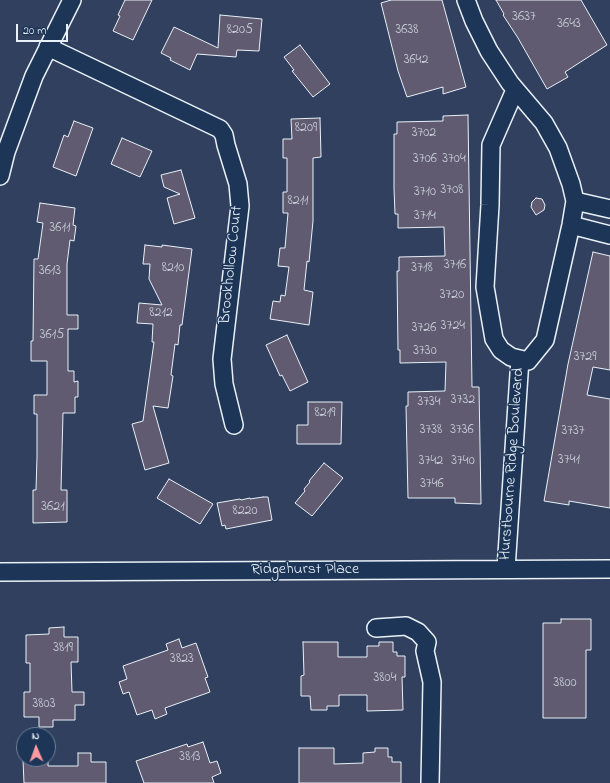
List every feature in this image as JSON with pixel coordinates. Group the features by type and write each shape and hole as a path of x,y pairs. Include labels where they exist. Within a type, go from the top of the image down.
{"street":[{"path":"0,176 6,152 34,76 72,0"},
{"name":"Hurstbourne Ridge Boulevard","path":"466,0 474,21 489,51 516,90 544,124 558,148 571,184 575,201 545,340 528,361 511,356 501,350 494,339 486,287 491,145 516,90"},
{"name":"Brookhollow Court","path":"48,47 220,129 224,135 238,184 240,206 222,359 224,384 234,425"},
{"path":"575,201 610,209"},
{"path":"571,225 610,235"},
{"name":"Hurstbourne Ridge Boulevard","path":"506,569 520,359"},
{"name":"Ridgehurst Place","path":"0,572 610,569"},
{"path":"376,628 406,626 418,632 426,642 426,651 432,682 430,783"}],"building":[{"path":"125,0 152,0 133,40 113,31"},
{"path":"391,0 442,0 466,87 443,94 443,87 407,97 398,71 381,3"},
{"path":"496,0 581,0 607,45 565,72 568,77 547,89 503,15 504,14"},
{"path":"220,15 262,19 259,51 237,50 236,57 197,54 190,70 170,60 171,58 161,53 174,27 218,48"},
{"path":"300,45 330,84 313,97 292,71 294,70 284,57"},
{"path":"468,115 472,387 479,387 481,504 455,503 455,498 408,498 406,406 408,406 408,392 445,391 446,362 400,363 400,350 398,350 397,271 399,271 399,257 445,256 444,227 398,228 398,214 395,214 394,188 394,134 397,134 397,122 443,121 443,116"},
{"path":"320,118 321,157 313,158 313,221 309,262 307,261 304,290 313,292 309,325 270,319 273,301 280,302 281,295 285,296 289,267 278,266 280,248 285,248 288,213 283,213 283,192 287,192 287,158 283,158 283,139 292,139 291,119"},
{"path":"74,121 93,128 76,176 53,167 64,135 68,137"},
{"path":"122,138 152,151 140,177 111,164"},
{"path":"181,170 195,218 174,224 167,198 180,194 164,187 161,175"},
{"path":"536,198 542,199 545,205 544,210 536,215 531,207 532,202"},
{"path":"40,203 75,208 73,225 76,226 74,241 70,240 67,264 67,315 78,315 78,329 68,329 68,371 74,371 74,382 78,381 78,397 75,397 75,413 63,413 61,490 67,490 67,522 33,523 33,490 36,490 37,457 37,414 34,414 34,395 47,395 47,361 31,361 31,341 33,341 34,259 38,259 43,223 37,222"},
{"path":"145,245 162,247 162,245 192,249 182,325 180,325 178,345 175,344 171,375 173,376 168,408 153,406 169,463 145,470 132,424 143,421 154,342 152,342 153,324 137,323 139,303 162,305 149,279 150,264 143,264"},
{"path":"593,252 610,256 610,370 593,367 587,395 610,399 610,508 569,501 569,505 544,501 568,364"},
{"path":"287,335 308,382 290,391 282,375 280,376 266,345"},
{"path":"308,402 342,402 341,444 297,444 297,425 308,425"},
{"path":"324,463 343,478 312,516 295,503 305,491 304,489 310,482 309,481"},
{"path":"169,479 213,504 200,524 157,498"},
{"path":"268,497 272,520 226,529 225,525 222,526 217,503"},
{"path":"561,619 591,619 591,650 586,650 586,718 543,718 543,623 561,623"},
{"path":"64,627 64,637 78,637 78,662 71,662 72,692 84,692 84,705 75,705 75,720 53,720 53,727 39,727 39,717 24,717 24,692 30,692 30,663 26,663 26,635 49,634 49,628"},
{"path":"179,639 182,648 196,643 208,677 205,678 210,692 165,708 167,714 155,719 152,710 137,715 129,692 123,694 119,682 127,679 123,666 168,650 166,644"},
{"path":"303,642 338,642 338,657 367,657 367,646 379,646 379,642 393,642 393,652 397,652 397,656 405,656 405,677 402,677 403,710 367,711 367,695 339,695 339,706 327,706 327,710 311,710 310,696 301,696 301,676 304,675"},
{"path":"203,742 210,763 217,761 221,773 212,777 214,783 144,783 136,761 187,744 188,747"},
{"path":"299,748 334,748 334,764 363,763 363,753 375,752 375,748 388,748 388,757 392,757 392,762 401,762 401,783 299,783"},
{"path":"78,753 91,753 91,762 106,762 106,783 24,783 23,767 78,766"}]}
